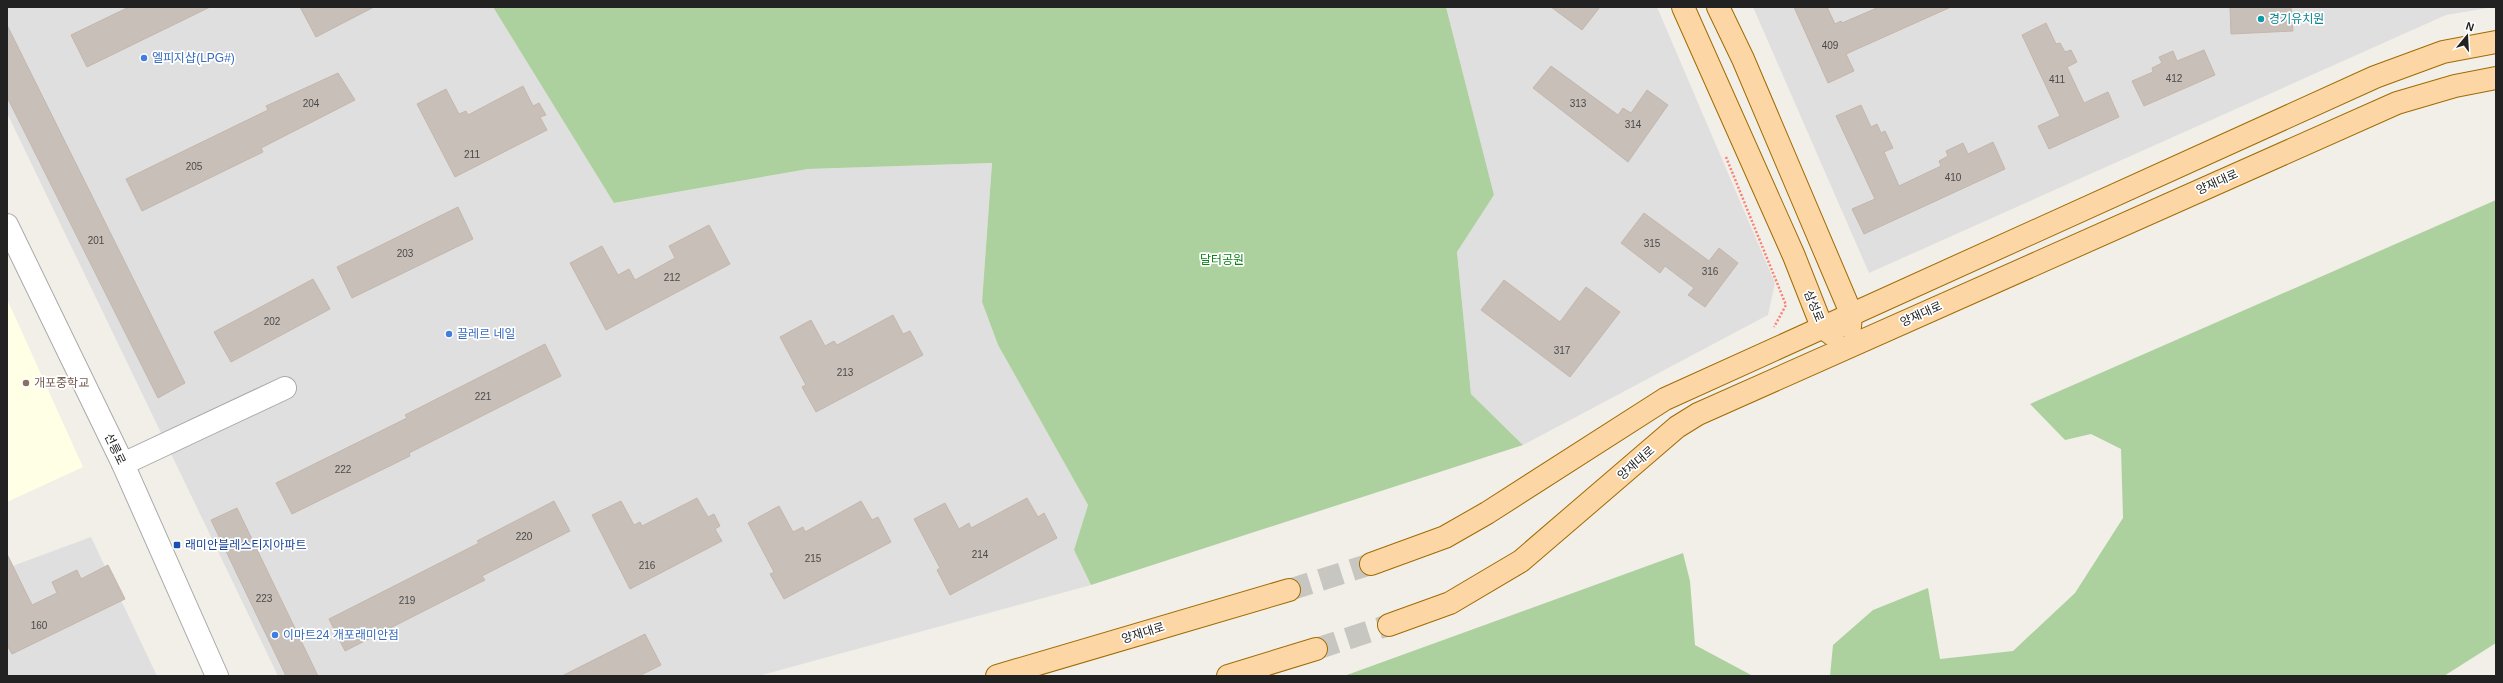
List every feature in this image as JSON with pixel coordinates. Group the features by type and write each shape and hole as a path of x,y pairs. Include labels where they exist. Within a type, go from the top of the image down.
{"main road":[{"name":"삼성로","path":"1683,7 1794,256 1822,327 1848,346"},
{"path":"1718,7 1743,59 1851,313 1848,346"},
{"path":"1371,564 1445,537 1665,399 1851,313 2375,77 2443,52 2496,42"},
{"name":"양재대로","path":"1389,625 1450,603 1520,561 1678,427 1698,414 2396,103 2455,86 2496,78"},
{"name":"양재대로","path":"997,676 1289,590"},
{"path":"1228,676 1316,649"}],"street":[{"name":"선릉로","path":"7,225 123,464 217,676"},
{"path":"123,464 285,388"}],"path":[{"path":"1723,150 1786,305 1773,329"}],"shaded area":[{"name":"래미안블레스티지아파트","path":"7,7 493,7 615,203 808,169 992,163 982,302 998,345 1088,505 1074,550 1091,585 758,676 278,676 7,113"},
{"path":"1446,7 1657,7 1775,283 1768,315 1523,445 1471,394 1457,252 1494,195"},
{"path":"1753,7 2494,7 2446,15 1869,273"},
{"name":"개포중학교","path":"7,299 83,467 7,502"},
{"path":"91,537 157,676 7,676 7,568"}],"green space":[{"name":"달터공원","path":"493,7 1446,7 1494,195 1457,252 1471,394 1523,445 1091,585 1074,550 1088,505 998,345 982,302 992,163 808,169 614,203"},
{"path":"2496,200 2496,643 2444,676 1830,676 1833,645 1873,610 1928,588 1940,659 2013,651 2075,593 2123,518 2121,449 2091,434 2065,440 2030,404"},
{"path":"1683,553 1690,581 1695,645 1753,676 1344,676"}],"building":[{"path":"129,7 210,7 87,67 71,35"},
{"path":"300,7 374,7 316,37"},
{"path":"1551,7 1600,7 1582,30"},
{"path":"1794,7 1827,7 1835,24 1841,21 1842,23 1879,7 1951,7 1846,54 1854,71 1828,83"},
{"name":"경기유치원","path":"2230,7 2291,7 2293,31 2231,34"},
{"path":"2046,23 2056,44 2060,43 2065,52 2071,50 2077,62 2067,67 2084,103 2108,92 2119,117 2049,149 2038,126 2060,116 2022,35"},
{"path":"7,25 185,383 158,398 7,97"},
{"path":"2204,50 2215,75 2144,106 2132,81 2153,72 2152,68 2162,63 2159,57 2173,51 2177,61"},
{"path":"1551,66 1618,115 1623,108 1631,113 1647,90 1668,105 1628,162 1533,88"},
{"path":"338,73 355,100 261,148 263,152 142,211 126,179 268,110 266,106"},
{"path":"523,86 533,106 539,103 546,115 540,117 547,130 455,177 417,104 446,89 459,114 466,111 468,115"},
{"path":"1861,105 1871,127 1877,124 1881,133 1885,131 1893,148 1884,152 1899,186 1941,166 1939,161 1948,156 1946,151 1963,143 1968,154 1993,142 2005,169 1864,234 1852,209 1875,199 1836,116"},
{"path":"458,207 473,239 352,298 337,267"},
{"path":"1644,213 1709,261 1719,248 1738,263 1705,307 1688,295 1694,288 1665,266 1660,273 1621,243"},
{"path":"709,225 730,264 606,330 570,263 602,246 618,275 629,269 635,280 675,258 669,246"},
{"path":"313,279 330,309 231,362 214,332"},
{"path":"1504,280 1560,322 1586,287 1620,312 1570,377 1481,310"},
{"path":"893,315 903,334 910,331 923,355 816,412 802,387 806,385 780,337 811,320 825,346 834,341 837,345"},
{"path":"545,344 561,376 409,453 410,456 292,514 276,483 407,418 405,415"},
{"path":"697,498 708,517 714,514 720,526 715,529 722,541 630,589 592,515 621,501 634,525 640,522 642,526"},
{"path":"1027,498 1038,517 1044,513 1057,538 950,595 937,570 940,568 914,519 945,503 959,529 969,523 971,528"},
{"path":"554,501 570,531 482,576 485,580 345,651 329,619 479,543 477,541"},
{"path":"861,501 872,520 878,517 891,542 784,599 770,574 774,572 748,523 779,506 793,532 803,527 805,532"},
{"path":"237,508 318,676 286,676 211,520"},
{"path":"7,554 32,605 57,593 52,582 77,570 81,579 108,565 125,599 12,654 7,645"},
{"path":"645,634 661,665 639,676 562,676"}],"tunnel":[{"path":"1289,590 1371,564"},
{"path":"1316,649 1389,625"}],"place":[{"name":"경기유치원","path":"2261,19"},
{"name":"엘피지샵(LPG#)","path":"144,58"},
{"name":"끌레르 네일","path":"449,334"},
{"name":"개포중학교","path":"26,383"},
{"name":"래미안블레스티지아파트","path":"177,545"},
{"name":"이마트24 개포래미안점","path":"275,635"}]}
